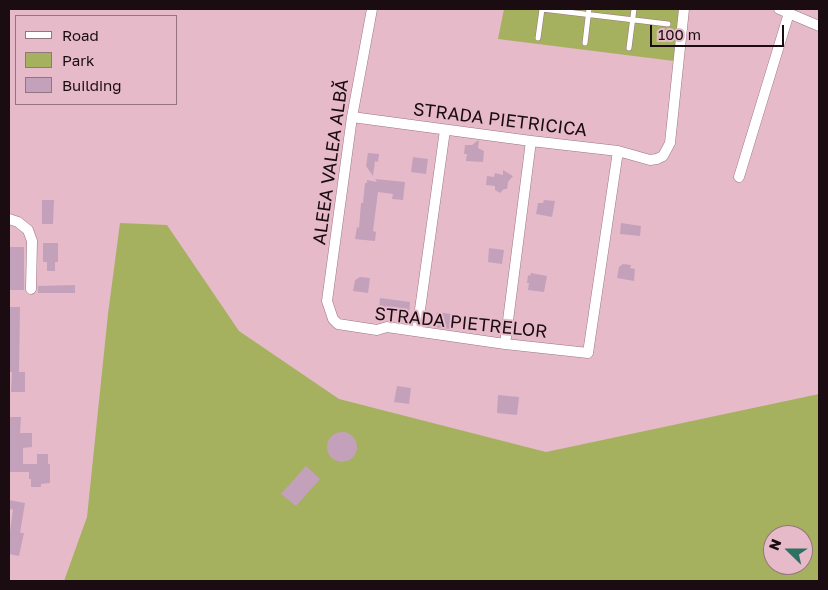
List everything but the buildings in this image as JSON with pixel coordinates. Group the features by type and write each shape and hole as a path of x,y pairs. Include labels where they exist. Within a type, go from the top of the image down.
{"street":[{"name":"ALEEA VALEA ALBĂ","path":"333,319 327,301 352,116 372,9"},
{"name":"STRADA PIETRICICA","path":"352,116 445,130 618,151 650,160 657,159 662,156 670,143 684,9"},
{"path":"739,177 784,11 819,26"},
{"path":"417,331 445,130"},
{"path":"505,344 531,141"},
{"name":"STRADA PIETRELOR","path":"333,319 338,324 377,330 387,327 505,344 588,353 618,151"},
{"path":"9,219 18,222 28,230 32,241 31,289"}],"lane":[{"path":"538,38 542,9 589,12 668,24"},
{"path":"629,48 634,9"},
{"path":"585,43 589,12"}],"green space":[{"path":"504,9 680,9 674,61 498,39"},
{"path":"120,223 167,225 239,331 339,399 546,452 819,394 819,581 64,581 87,517 108,314"}]}
